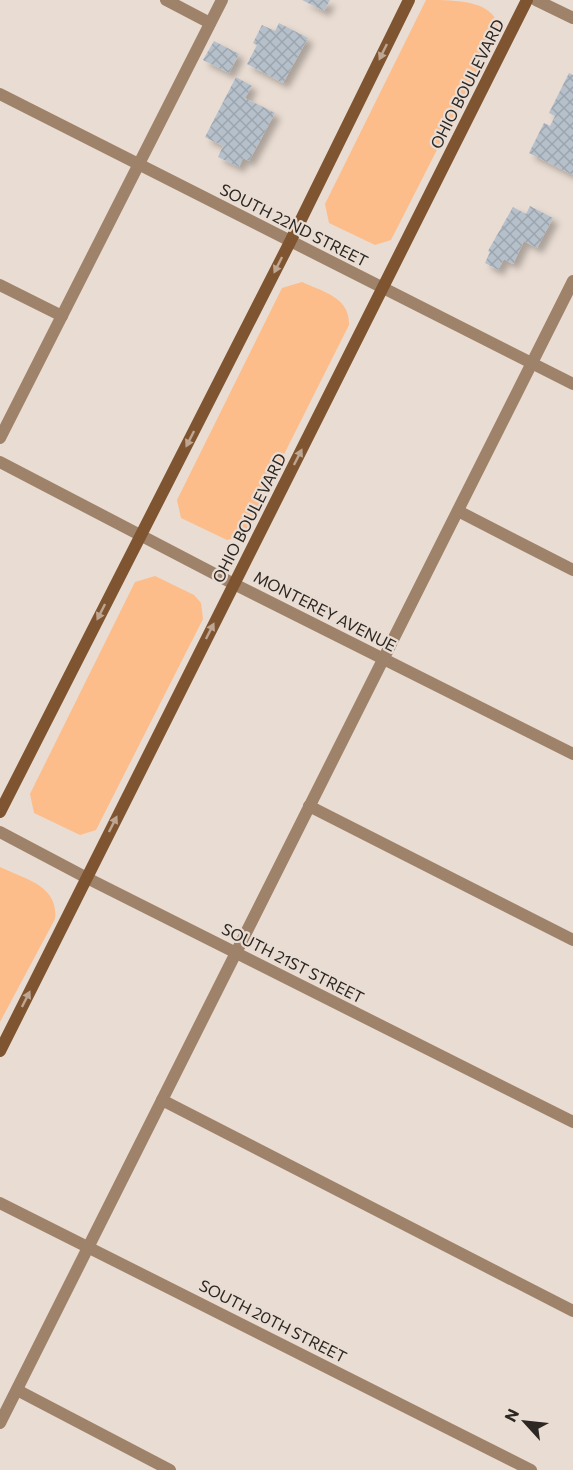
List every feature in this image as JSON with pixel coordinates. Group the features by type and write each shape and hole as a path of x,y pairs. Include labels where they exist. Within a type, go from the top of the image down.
{"street":[{"path":"166,0 210,23"},
{"path":"0,438 222,0"},
{"path":"0,812 290,242 409,0"},
{"name":"OHIO BOULEVARD","path":"0,1051 527,0"},
{"path":"536,0 573,18"},
{"name":"SOUTH 22ND STREET","path":"0,94 573,384"},
{"path":"0,1423 573,281"},
{"path":"0,285 62,316"},
{"name":"MONTEREY AVENUE","path":"0,462 234,584 573,754"},
{"path":"458,511 573,570"},
{"path":"309,806 573,940"},
{"name":"SOUTH 21ST STREET","path":"0,832 573,1122"},
{"path":"162,1100 573,1311"},
{"name":"SOUTH 20TH STREET","path":"0,1203 531,1470"},
{"path":"17,1390 170,1470"}],"shaded area":[{"path":"426,0 449,0 482,7 496,20 498,30 391,240 375,245 329,223 325,204"},
{"path":"302,282 340,302 345,308 349,325 243,536 227,540 181,518 177,500 282,288"},
{"path":"155,576 194,595 201,603 203,619 96,830 80,835 34,813 30,794 135,582"},
{"path":"0,867 29,880 46,891 55,907 55,919 0,1022"}],"building":[{"path":"302,0 330,0 324,11"},
{"path":"279,23 308,38 283,83 247,64 257,45 253,43 262,25 275,31"},
{"path":"214,41 239,54 229,73 203,60"},
{"path":"569,73 573,75 573,175 529,153 544,123 550,126 555,116 549,113"},
{"path":"236,77 252,86 245,98 275,113 249,161 243,158 239,167 218,157 223,146 205,137"},
{"path":"530,206 553,218 537,248 524,241 513,264 504,259 498,270 485,263 490,252 488,251 513,207 526,214"}]}
